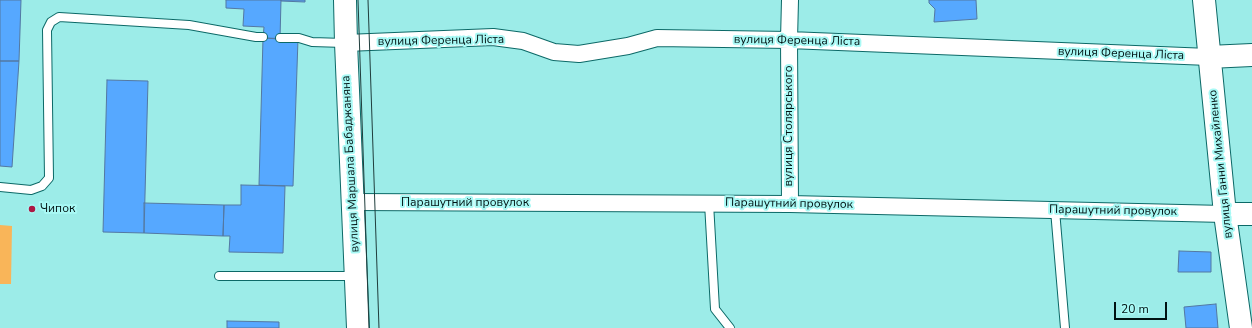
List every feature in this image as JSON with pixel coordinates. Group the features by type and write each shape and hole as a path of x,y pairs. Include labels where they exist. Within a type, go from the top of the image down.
{"street":[{"name":"вулиця Маршала Бабаджаняна","path":"345,0 358,328"},
{"name":"вулиця Столярського","path":"790,0 790,204"},
{"name":"вулиця Ганни Михайленко","path":"1204,0 1225,214 1241,328"},
{"name":"вулиця Ференца Ліста","path":"346,43 493,38 523,42 554,52 579,54 628,46 657,38 789,40 1209,57 1252,55"},
{"name":"Парашутний провулок","path":"353,202 790,204 1225,214"},
{"path":"1225,214 1252,214"}],"lane":[{"path":"0,187 31,190 42,186 48,178 47,30 51,22 59,17 189,25 263,37"},
{"path":"280,38 299,38 312,42 346,43"},
{"path":"709,203 715,309 730,328"},
{"path":"1055,210 1065,328"},
{"path":"219,276 356,276"}],"shaded area":[{"path":"0,225 12,226 11,284 0,284"}],"building":[{"path":"0,0 21,0 19,61 0,61"},
{"path":"226,0 281,0 280,39 263,38 264,27 243,26 244,9 226,8"},
{"path":"305,0 305,2 281,1"},
{"path":"929,0 976,0 977,19 934,22 935,9 929,3"},
{"path":"263,38 298,39 293,186 259,185"},
{"path":"0,61 19,61 12,167 0,166"},
{"path":"107,80 148,81 144,233 103,232"},
{"path":"241,185 285,186 283,253 229,252 230,236 223,236 224,205 241,205"},
{"path":"144,203 224,205 223,236 144,233"},
{"path":"1179,251 1211,252 1211,272 1178,272"},
{"path":"1216,304 1218,328 1186,328 1184,307"},
{"path":"227,321 279,322 279,328 227,328"}],"tram line":[{"path":"358,0 369,328"},
{"path":"368,0 379,328"}],"place":[{"name":"Чипок","path":"32,209"}]}
